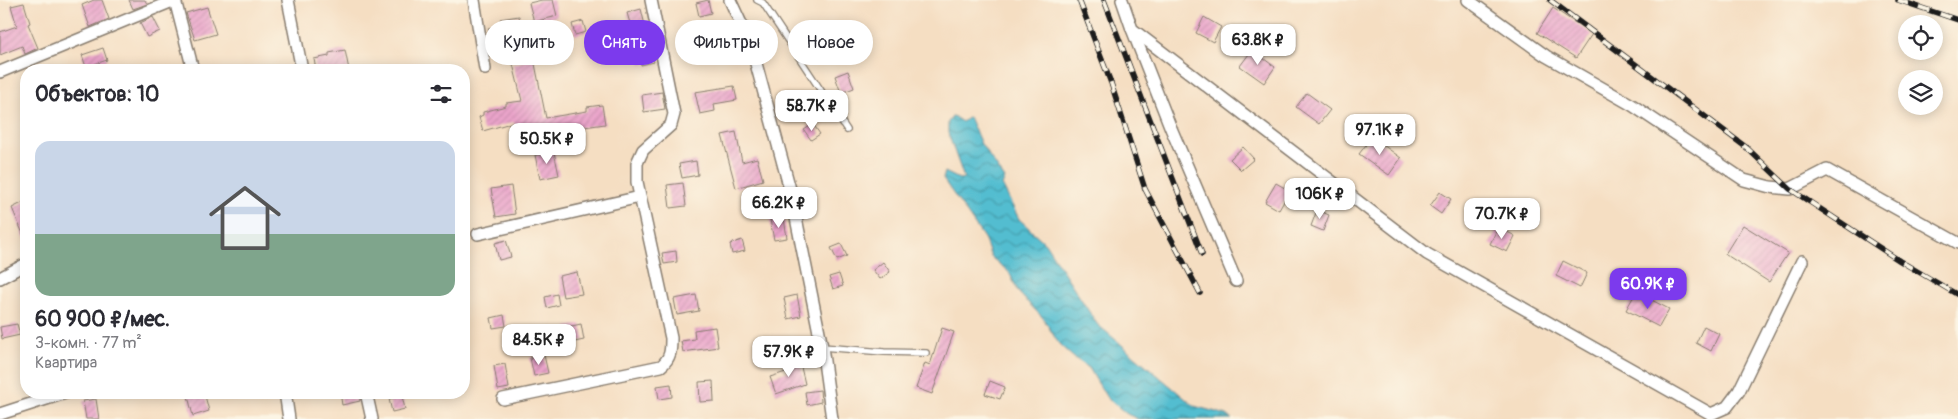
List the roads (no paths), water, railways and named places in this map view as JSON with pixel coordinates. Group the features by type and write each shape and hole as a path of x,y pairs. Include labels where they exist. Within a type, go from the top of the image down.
{"street":[{"path":"0,72 175,0 191,64"},
{"path":"288,0 301,64"},
{"path":"474,0 486,69"},
{"path":"503,399 661,366 667,361 671,352 670,338 637,182 637,163 643,150 672,125 674,114 651,0"},
{"path":"730,0 751,46 791,193 822,347 832,419"},
{"path":"1122,0 1170,126 1236,281"},
{"path":"1468,0 1546,56 1632,105 1744,180 1770,187 1790,189 1827,170 1958,242"},
{"path":"1132,29 1427,254 1712,414 1727,407 1739,392 1802,261"},
{"path":"478,234 640,197"},
{"path":"0,278 20,267"},
{"path":"0,414 46,399"},
{"path":"285,399 289,419"},
{"path":"368,399 372,419"}],"lane":[{"path":"757,0 763,3 847,130"},
{"path":"822,347 926,353"}],"water":[{"path":"953,116 962,122 969,117 981,144 1005,179 1002,185 1019,219 1045,243 1097,324 1194,406 1227,415 1232,419 1138,419 1127,414 1107,398 1089,368 1059,344 1043,318 1019,293 1009,272 991,257 984,238 943,179 945,172 959,179 964,178 948,133 948,122"}],"railway":[{"path":"1079,0 1111,83 1145,189 1200,293"},
{"path":"1104,0 1202,254"},
{"path":"1550,0 1747,148 1790,189 1900,261 1958,295"},
{"path":"1898,0 1958,20"}]}
